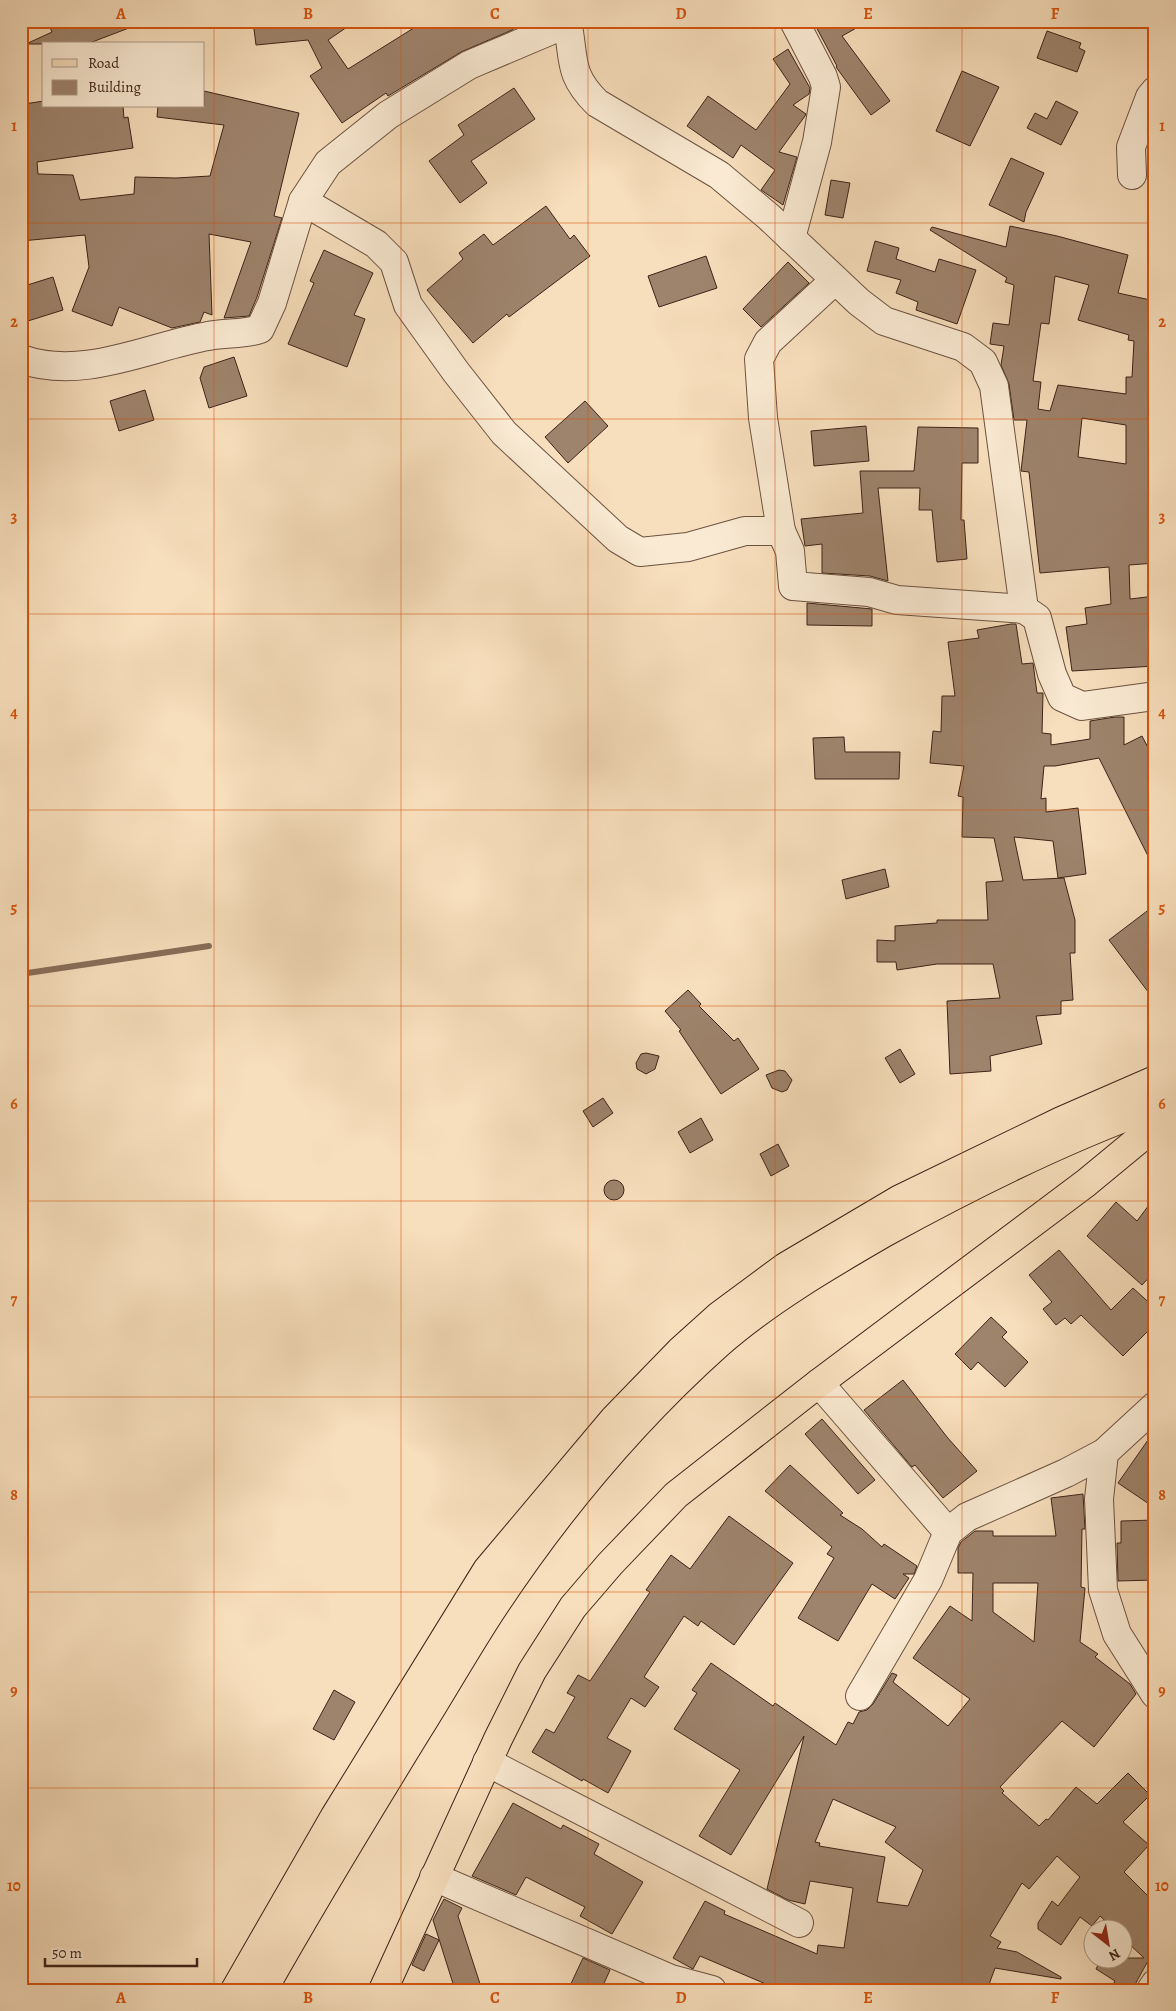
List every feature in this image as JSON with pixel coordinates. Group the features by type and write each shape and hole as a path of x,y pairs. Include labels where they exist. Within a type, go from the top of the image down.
{"main road":[{"path":"235,1990 335,1816 487,1570 614,1418 680,1351 720,1315 785,1268 900,1199 1114,1097 1155,1080"},
{"path":"1086,1183 1093,1131 1103,1108 1114,1097"},
{"path":"263,1990 311,1906 488,1615 559,1516 626,1436 719,1344 782,1296 835,1261 986,1180 1093,1131 1155,1106"},
{"path":"383,1990 487,1762 532,1671 573,1607 610,1564 676,1495 819,1383 1086,1183 1155,1126"}],"street":[{"path":"791,238 817,142 826,87 820,70 794,21"},
{"path":"21,359 36,364 90,365 146,353 208,336 244,334 260,329 278,285 303,201 328,163 388,115 469,65 568,22 575,75 584,89 597,103 719,175 791,238 835,280 884,321 963,347 983,362 994,386 1024,609"},
{"path":"1132,175 1131,146 1150,97 1155,91"},
{"path":"303,201 376,244 394,262 408,305 456,372 504,433 618,539 640,552 688,547 745,531 781,531"},
{"path":"835,280 768,342 759,359 763,418 781,531 790,551 793,586 869,592 897,600 1024,609 1037,618 1052,674 1062,696 1082,706 1155,696"},
{"path":"819,1383 948,1532"},
{"path":"860,1696 928,1580 948,1532 967,1517 1066,1473 1104,1453 1155,1406"},
{"path":"1104,1453 1100,1499 1103,1590 1117,1634 1155,1694"},
{"path":"487,1762 799,1923"},
{"path":"434,1877 670,1985 712,1990"},
{"path":"1151,1990 1155,1984"}],"building":[{"path":"47,21 142,21 142,23 92,42 42,42 42,44 26,44 52,32"},
{"path":"253,21 356,21 328,40 348,69 425,21 525,21 512,30 461,52 388,96 386,93 342,123 310,76 322,68 308,40 256,45"},
{"path":"813,21 869,21 842,36 890,101 871,115 836,67"},
{"path":"1047,31 1081,43 1079,48 1085,51 1077,72 1037,58"},
{"path":"788,49 810,88 809,94 793,105 806,114 779,152 797,157 783,205 761,190 775,170 741,145 733,158 687,126 708,96 756,130 790,84 773,59"},
{"path":"962,71 999,87 970,146 936,131"},
{"path":"514,88 535,119 471,161 487,183 460,203 429,161 464,135 458,125"},
{"path":"205,91 299,113 274,216 282,218 257,297 249,316 224,318 251,242 209,234 212,315 204,312 200,322 172,328 119,307 112,326 72,311 89,267 85,235 21,241 21,118 26,117 24,104 42,101 42,108 123,108 124,118 128,117 133,148 37,162 38,174 73,175 80,200 134,194 135,177 176,178 210,176 224,125 157,117 158,108 205,108"},
{"path":"1056,101 1078,112 1061,145 1027,128 1035,113 1047,119"},
{"path":"1011,158 1044,173 1026,212 1024,222 989,205"},
{"path":"831,180 850,183 843,218 825,215"},
{"path":"546,206 570,239 574,235 590,256 509,317 507,314 473,343 427,290 463,259 459,253 484,234 493,245"},
{"path":"1010,226 1057,236 1128,255 1118,293 1155,301 1155,374 1153,374 1155,563 1129,565 1130,599 1155,596 1155,666 1072,671 1066,627 1087,624 1085,608 1111,604 1109,567 1040,573 1029,472 1021,471 1027,420 1014,420 1009,384 1001,365 1004,346 990,344 993,323 1009,325 1014,285 1005,282 1007,278 930,230 932,227 1006,247","holes":["1055,276 1089,285 1078,320 1129,335 1128,340 1134,341 1132,377 1126,377 1126,394 1058,385 1050,411 1038,409 1041,382 1033,381 1041,323 1049,324","1082,418 1126,425 1126,464 1078,457"]},
{"path":"875,241 899,248 896,259 935,272 939,259 976,270 957,324 916,310 918,302 896,293 901,280 867,271"},
{"path":"324,250 373,273 354,315 365,319 347,367 288,344 314,283 310,281"},
{"path":"706,256 717,288 659,307 648,276"},
{"path":"788,262 809,283 761,327 743,309"},
{"path":"53,277 63,310 28,321 21,298 21,287"},
{"path":"234,357 247,396 209,408 200,378 204,367"},
{"path":"145,390 154,420 119,431 110,401"},
{"path":"585,401 608,426 568,463 545,437"},
{"path":"866,426 869,461 814,466 811,431"},
{"path":"918,427 978,428 978,463 962,463 961,520 964,520 967,559 937,562 932,510 919,510 920,488 878,488 888,581 870,576 822,573 822,544 805,546 801,519 863,513 860,471 914,471"},
{"path":"807,603 872,609 872,626 807,625"},
{"path":"1016,624 1022,664 1033,663 1037,693 1043,693 1042,733 1051,734 1051,745 1090,739 1090,721 1115,717 1124,717 1124,745 1142,736 1155,761 1155,870 1099,758 1055,766 1044,766 1041,799 1046,798 1046,812 1078,808 1086,874 1058,878 1053,841 1014,837 1023,880 1064,878 1075,920 1075,953 1070,953 1073,1000 1061,1001 1061,1014 1036,1016 1042,1044 990,1056 991,1071 950,1074 947,1001 1000,998 993,964 937,964 897,970 896,962 877,962 877,940 895,941 895,926 937,923 937,920 988,920 986,882 1003,881 994,838 962,837 963,797 958,796 964,766 930,763 933,731 941,732 942,696 955,696 948,642 979,638 977,630"},
{"path":"844,737 845,752 900,752 899,779 815,779 813,738"},
{"path":"885,869 889,887 846,899 842,880"},
{"path":"1155,905 1155,1001 1109,940"},
{"path":"688,990 701,1004 699,1006 734,1041 738,1038 759,1069 721,1094 679,1031 681,1030 665,1011"},
{"path":"900,1049 915,1074 900,1083 885,1058"},
{"path":"646,1053 659,1056 655,1069 646,1074 637,1069 636,1063 641,1054"},
{"path":"779,1070 785,1071 792,1080 787,1090 782,1092 772,1088 766,1075"},
{"path":"603,1098 613,1113 593,1127 583,1111"},
{"path":"701,1118 713,1140 690,1153 678,1132"},
{"path":"778,1144 789,1166 771,1176 760,1154"},
{"path":"614,1180 621,1183 624,1190 621,1197 614,1200 607,1197 604,1190 607,1183"},
{"path":"1155,1197 1155,1271 1142,1285 1087,1236 1116,1202 1137,1221"},
{"path":"1059,1250 1111,1310 1133,1288 1155,1308 1155,1324 1123,1356 1081,1315 1071,1324 1065,1318 1056,1325 1043,1309 1052,1302 1029,1275"},
{"path":"991,1317 1007,1332 1002,1337 1028,1362 1005,1387 978,1362 971,1370 955,1354"},
{"path":"903,1380 947,1437 977,1471 943,1498 915,1465 912,1467 864,1410"},
{"path":"822,1419 875,1480 858,1494 805,1434"},
{"path":"1155,1430 1155,1508 1118,1483"},
{"path":"790,1465 843,1513 840,1515 862,1529 882,1547 884,1544 917,1566 914,1574 903,1574 909,1578 895,1599 872,1584 838,1641 798,1618 834,1558 827,1554 832,1547 765,1491"},
{"path":"1083,1494 1085,1529 1082,1529 1081,1587 1085,1588 1080,1642 1098,1654 1095,1657 1130,1684 1136,1694 1094,1747 1062,1721 1000,1787 1004,1791 1002,1793 1039,1826 1046,1819 1048,1820 1076,1787 1097,1804 1128,1773 1150,1795 1123,1822 1149,1845 1124,1872 1155,1903 1155,1948 1132,1990 1110,1990 1115,1981 1096,1969 1134,1968 1134,1958 1144,1958 1134,1948 1134,1918 1102,1918 1100,1916 1098,1918 1084,1918 1084,1920 1080,1917 1061,1945 1038,1929 1038,1923 1052,1901 1058,1906 1080,1877 1057,1856 1029,1889 1022,1883 990,1936 1001,1942 997,1948 1017,1952 1061,1977 1061,1979 995,1968 987,1990 780,1990 700,1956 693,1969 673,1958 705,1901 725,1911 724,1914 817,1954 818,1945 844,1948 853,1888 810,1881 805,1904 788,1900 767,1889 804,1736 731,1855 699,1836 740,1770 674,1729 697,1693 692,1690 711,1663 773,1706 775,1703 836,1745 848,1722 853,1724 859,1712 867,1710 873,1704 892,1673 897,1675 893,1682 948,1726 970,1699 913,1658 950,1606 972,1621 973,1573 958,1573 958,1548 961,1542 975,1531 993,1531 993,1536 1056,1536 1051,1498","holes":["993,1583 1038,1583 1034,1642 993,1612","833,1799 896,1827 885,1842 923,1870 908,1906 877,1902 885,1857 819,1846 820,1843 815,1842"]},
{"path":"729,1516 793,1563 734,1645 701,1621 698,1626 684,1616 644,1677 659,1687 645,1707 631,1698 607,1738 631,1751 608,1793 583,1779 582,1781 532,1752 546,1729 554,1733 575,1697 567,1693 578,1675 590,1681 650,1592 646,1590 671,1555 690,1569"},
{"path":"1155,1520 1155,1580 1118,1581 1117,1543 1121,1543 1121,1521"},
{"path":"334,1690 355,1702 334,1740 313,1729"},
{"path":"513,1803 561,1829 563,1825 599,1844 594,1854 643,1882 612,1934 580,1916 585,1907 526,1877 516,1895 472,1876"},
{"path":"444,1899 462,1908 458,1916 482,1990 455,1990 433,1920"},
{"path":"426,1934 439,1940 424,1971 412,1965"},
{"path":"583,1958 610,1970 601,1990 568,1990"}],"waterway":[{"path":"21,974 209,946"}]}
